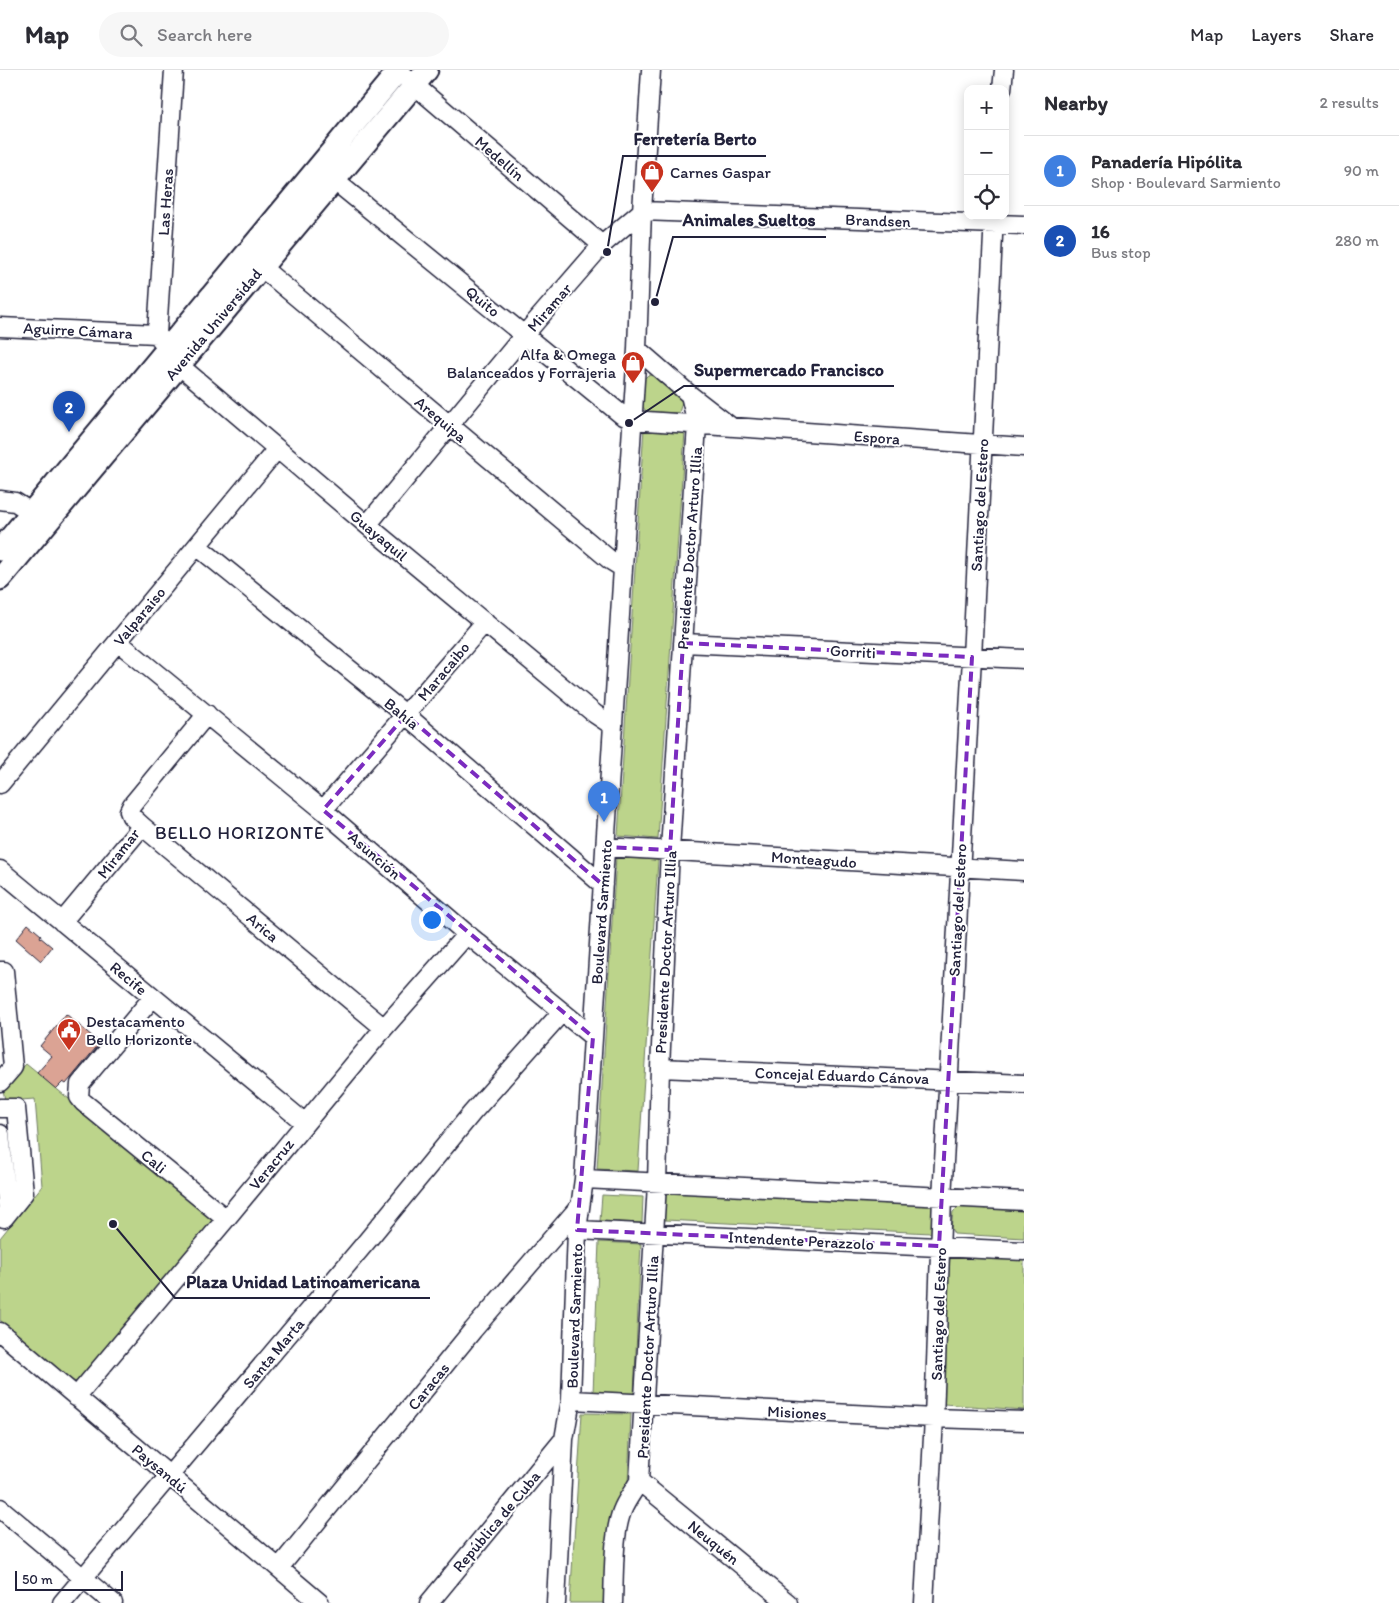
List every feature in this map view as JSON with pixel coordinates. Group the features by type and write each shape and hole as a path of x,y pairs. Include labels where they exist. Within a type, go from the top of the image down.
{"main road":[{"name":"Avenida Universidad","path":"0,579 40,517 168,350 410,74"},
{"name":"Avenida Universidad","path":"168,350 261,267 335,180 410,74"},
{"name":"Avenida Universidad","path":"0,550 40,517"}],"street":[{"name":"Las Heras","path":"168,350 174,70"},
{"name":"Boulevard Sarmiento","path":"556,1603 564,1439 571,1400 577,1230 584,1179 637,350 642,211 651,70"},
{"path":"1002,85 1004,70"},
{"name":"Medellín","path":"410,74 602,246"},
{"name":"Quito","path":"335,180 622,415 632,420"},
{"name":"Brandsen","path":"642,211 964,219"},
{"name":"Miramar","path":"367,525 525,334 602,246 642,211"},
{"name":"Brandsen","path":"994,220 1024,226"},
{"name":"Santiago del Estero","path":"924,1603 934,1418 942,1198 994,220"},
{"name":"Arequipa","path":"261,267 610,560 623,568"},
{"name":"Aguirre Cámara","path":"0,327 168,350"},
{"name":"Guayaquil","path":"168,350 278,449 367,525 595,714 613,726"},
{"path":"637,350 730,426"},
{"name":"Presidente Doctor Arturo Illia","path":"639,1481 657,1184 660,1068 670,850 697,424 690,395"},
{"name":"Espora","path":"632,420 1024,447"},
{"name":"Valparaiso","path":"0,784 278,449"},
{"path":"0,500 16,502 40,517"},
{"name":"Bahía","path":"197,546 406,715 602,885"},
{"name":"Maracaibo","path":"323,810 485,622"},
{"name":"Asunción","path":"118,642 323,810 467,934 593,1037"},
{"name":"Gorriti","path":"683,643 1024,659"},
{"name":"Miramar","path":"62,922 142,826 131,816 129,811 207,714"},
{"name":"Arica","path":"142,826 384,1028"},
{"name":"Monteagudo","path":"605,847 1024,871"},
{"name":"Recife","path":"0,870 304,1123"},
{"name":"Veracruz","path":"76,1397 384,1028 467,934"},
{"path":"0,971 4,971 13,1068 0,1082"},
{"name":"Cali","path":"153,997 80,1084 79,1097 226,1219"},
{"name":"Santa Marta","path":"62,1603 367,1241 472,1113 562,1012"},
{"name":"Concejal Eduardo Cánova","path":"660,1068 1024,1084"},
{"path":"0,1108 16,1108 24,1193 4,1218"},
{"path":"0,1134 4,1218"},
{"path":"584,1179 1024,1201"},
{"name":"Caracas","path":"278,1568 473,1330 580,1206"},
{"name":"Intendente Perazzolo","path":"577,1230 1024,1250"},
{"name":"Paysandú","path":"0,1332 320,1603"},
{"name":"Misiones","path":"571,1400 643,1405 1024,1421"},
{"name":"República de Cuba","path":"429,1603 564,1439"},
{"path":"612,1603 618,1525 626,1500 639,1481"},
{"name":"Neuquén","path":"639,1481 788,1603"},
{"path":"0,1508 113,1603"}],"highlighted area":[{"path":"683,643 972,657 939,1246 577,1230 593,1037 323,810 406,715 603,885 605,847 670,850"}],"green space":[{"path":"648,375 653,376 680,398 682,402 679,413 647,412 642,406 644,379"},
{"path":"644,428 685,431 658,839 618,836"},
{"path":"616,857 658,860 638,1171 597,1169"},
{"path":"26,1064 214,1219 214,1222 79,1382 72,1381 0,1320 0,1238 42,1186 35,1099 5,1101 3,1089"},
{"path":"664,1193 932,1205 936,1207 933,1232 931,1233 665,1220 662,1219"},
{"path":"602,1195 643,1197 642,1223 600,1221"},
{"path":"958,1207 1024,1210 1024,1238 954,1234 951,1228 953,1212"},
{"path":"599,1242 641,1244 634,1394 593,1393"},
{"path":"1024,1255 1024,1410 941,1403 950,1256"},
{"path":"582,1413 631,1414 628,1483 607,1603 570,1603"}],"building":[{"path":"28,924 52,947 41,961 16,939"},
{"name":"Destacamento Bello Horizonte","path":"66,1014 100,1043 66,1084 63,1082 56,1089 37,1073 52,1056 40,1046"}],"place":[{"name":"Carnes Gaspar","path":"652,193"},
{"name":"Ferretería Berto","path":"607,252"},
{"name":"Animales Sueltos","path":"655,302"},
{"name":"Alfa & Omega Balanceados y Forrajeria","path":"633,384"},
{"name":"Supermercado Francisco","path":"629,423"},
{"name":"16","path":"69,432"},
{"name":"Panadería Hipólita","path":"604,822"},
{"name":"Destacamento Bello Horizonte","path":"69,1051"},
{"name":"Plaza Unidad Latinoamericana","path":"113,1224"}],"district":[{"name":"BELLO HORIZONTE","path":"240,833"}]}
